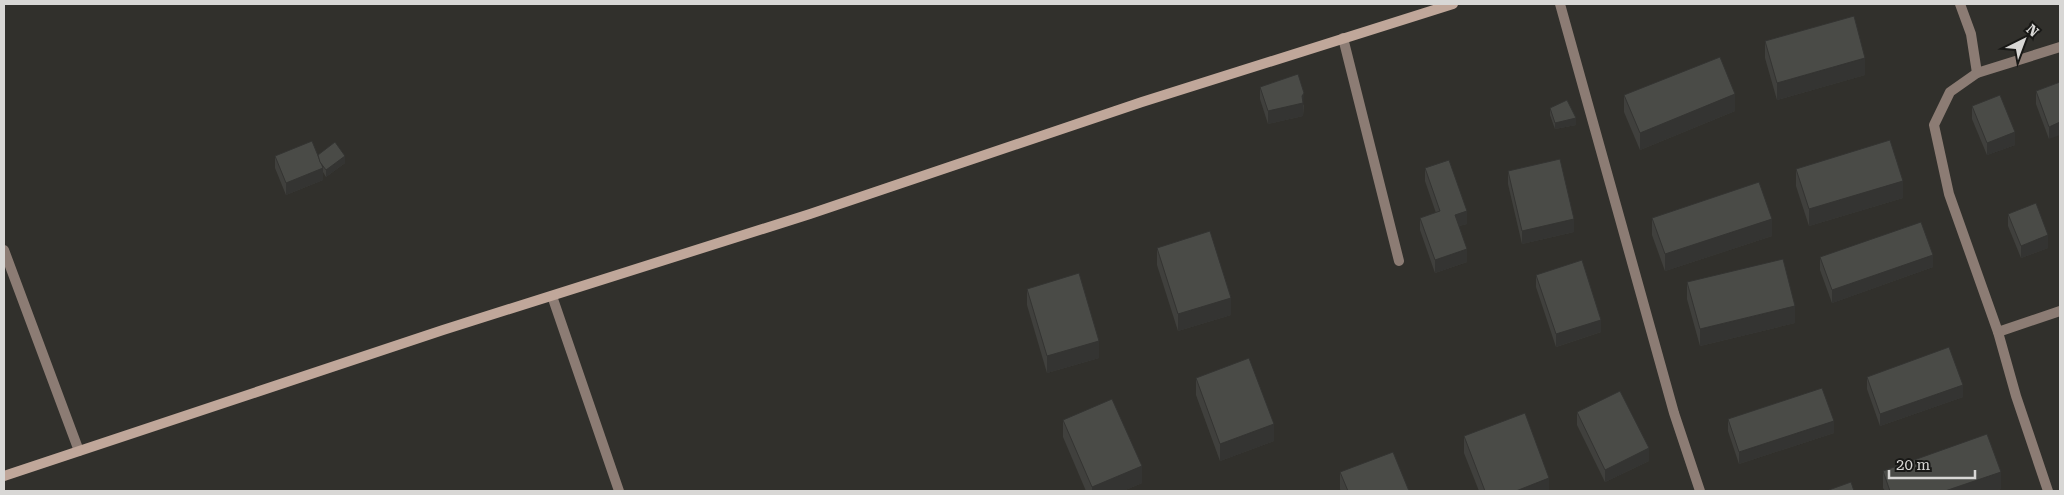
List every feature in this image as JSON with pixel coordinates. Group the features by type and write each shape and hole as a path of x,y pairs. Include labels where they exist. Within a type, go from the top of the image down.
{"street":[{"path":"4,476 415,339 810,214 1142,102 1452,4"},
{"path":"1560,4 1674,413 1700,491"},
{"path":"1960,4 1971,34 1977,72"},
{"path":"1343,38 1399,261"},
{"path":"2048,491 2016,396 1998,332 1949,194 1934,125 1950,92 1977,72 2060,47"},
{"path":"4,250 79,451"},
{"path":"552,296 618,491"},
{"path":"1998,332 2060,311"}],"building":[{"path":"1854,16 1865,58 1777,83 1765,41"},
{"path":"1720,57 1735,94 1640,133 1624,95"},
{"path":"1298,74 1304,93 1302,96 1303,103 1268,111 1260,87"},
{"path":"2060,82 2060,122 2049,127 2036,91"},
{"path":"2000,95 2015,132 1987,143 1972,106"},
{"path":"1567,100 1576,118 1555,123 1550,108"},
{"path":"1890,140 1903,181 1809,209 1796,169"},
{"path":"312,141 323,168 286,183 275,156"},
{"path":"335,142 345,156 326,170 320,162 318,155"},
{"path":"1560,159 1574,219 1522,231 1508,171"},
{"path":"1449,160 1467,211 1455,215 1467,249 1435,260 1420,218 1440,211 1425,168"},
{"path":"1759,182 1772,219 1665,254 1652,218"},
{"path":"2036,203 2048,235 2021,246 2008,214"},
{"path":"1921,222 1933,255 1832,290 1820,257"},
{"path":"1210,231 1231,298 1178,314 1157,248"},
{"path":"1783,259 1795,306 1700,329 1687,282"},
{"path":"1582,260 1601,320 1556,334 1536,275"},
{"path":"1079,273 1099,341 1047,356 1027,289"},
{"path":"1949,347 1963,385 1880,414 1867,377"},
{"path":"1249,358 1274,424 1220,444 1196,378"},
{"path":"1822,388 1834,421 1739,452 1728,419"},
{"path":"1620,391 1649,448 1605,470 1577,412"},
{"path":"1112,399 1142,466 1092,487 1063,420"},
{"path":"1525,413 1549,478 1516,491 1485,491 1464,436"},
{"path":"1987,434 2001,472 1945,491 1890,491 1883,471"},
{"path":"1393,452 1409,491 1348,491 1340,472"},
{"path":"1851,482 1854,491 1826,491"}]}
